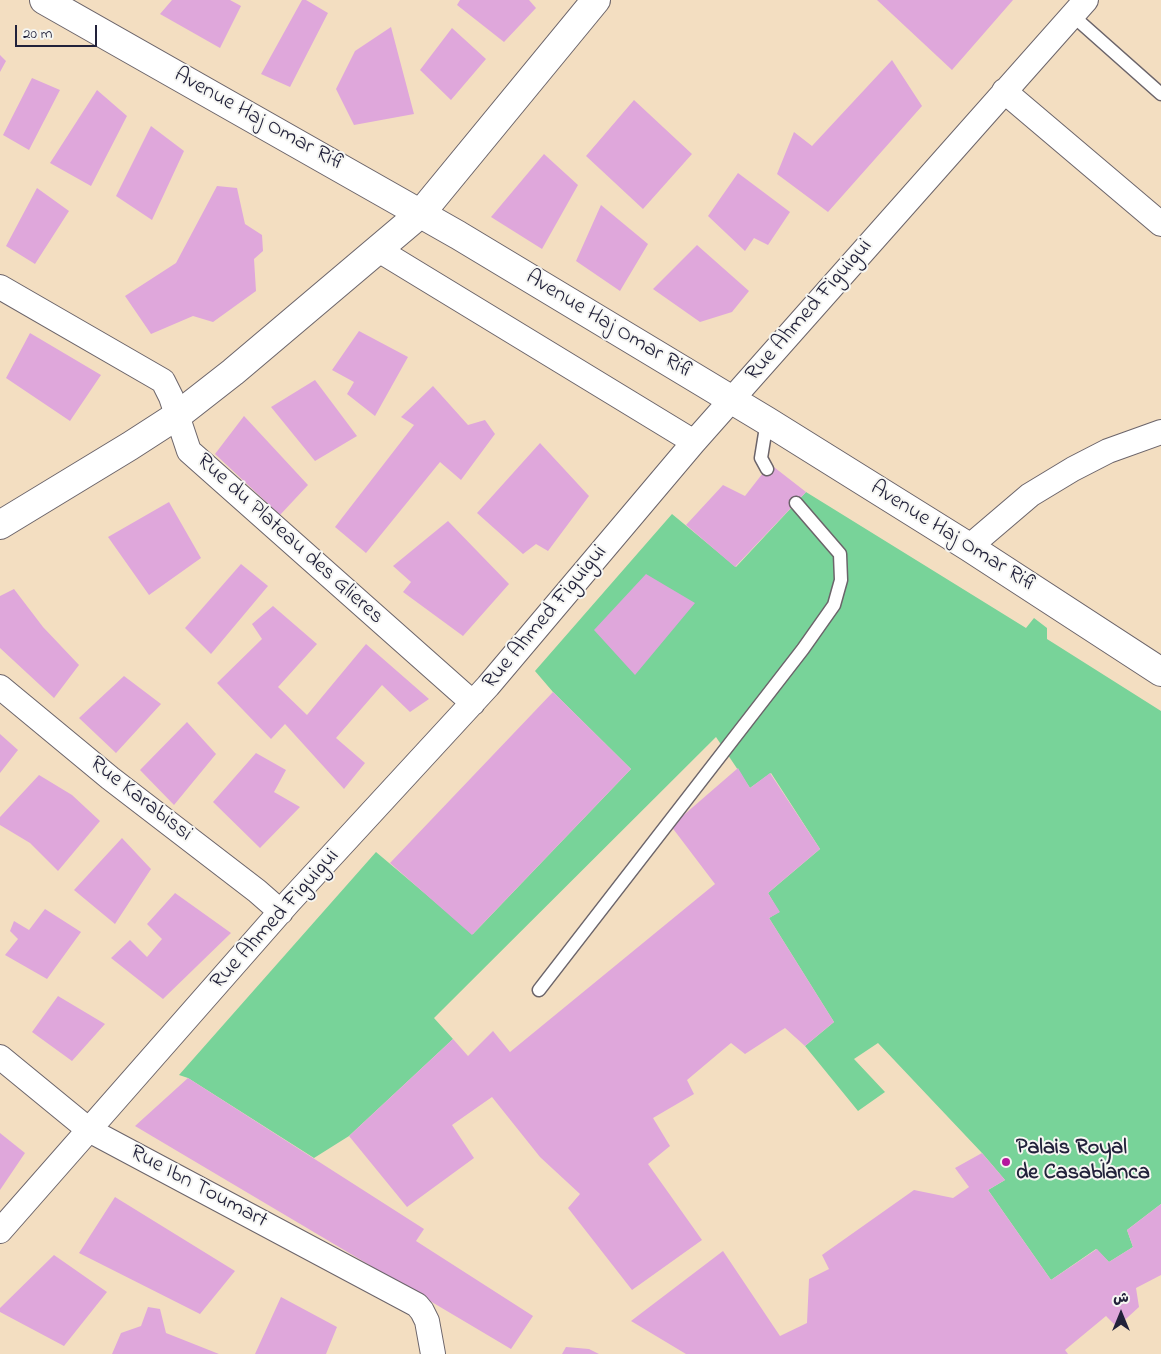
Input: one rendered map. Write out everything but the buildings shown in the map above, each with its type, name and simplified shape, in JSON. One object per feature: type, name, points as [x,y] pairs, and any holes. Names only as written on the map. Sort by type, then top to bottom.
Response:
[{"type":"street","name":"Avenue Haj Omar Rifi","points":[[44,0],[421,213],[732,400],[969,547],[1161,672]]},
{"type":"street","points":[[0,525],[178,415],[233,372],[421,213],[596,0]]},
{"type":"street","name":"Rue Ahmed Figuigui","points":[[0,1231],[281,912],[473,703],[694,442],[1079,8]]},
{"type":"street","points":[[1004,91],[1161,224]]},
{"type":"street","points":[[377,249],[694,442]]},
{"type":"street","name":"Rue du Plateau des Glieres","points":[[0,287],[163,381],[172,397],[189,452],[473,703]]},
{"type":"street","points":[[969,547],[1030,496],[1073,469],[1108,451],[1161,432]]},
{"type":"street","name":"Rue Karabissi","points":[[0,687],[110,778],[257,891],[281,912]]},
{"type":"street","name":"Rue Ibn Toumart","points":[[0,1057],[89,1130],[409,1299],[417,1305],[425,1316],[430,1330],[434,1354]]},
{"type":"lane","points":[[1079,8],[1161,94]]},
{"type":"lane","points":[[767,422],[760,458],[767,469]]},
{"type":"lane","points":[[539,990],[804,649],[834,605],[841,580],[840,554],[796,503]]},
{"type":"green space","points":[[806,492],[1026,628],[1034,618],[1047,628],[1047,639],[1161,711],[1161,1204],[1127,1230],[1133,1247],[1109,1262],[1096,1249],[1051,1280],[988,1190],[1005,1180],[878,1043],[854,1059],[885,1092],[858,1111],[805,1046],[834,1022],[769,918],[779,912],[768,893],[820,849],[771,773],[750,788],[716,737],[434,1018],[453,1039],[349,1136],[314,1158],[188,1078],[179,1075],[376,852],[473,934],[631,769],[553,692],[535,671],[672,514],[736,567]]},
{"type":"place","name":"Palais Royal de Casablanca","points":[[1006,1162]]}]
